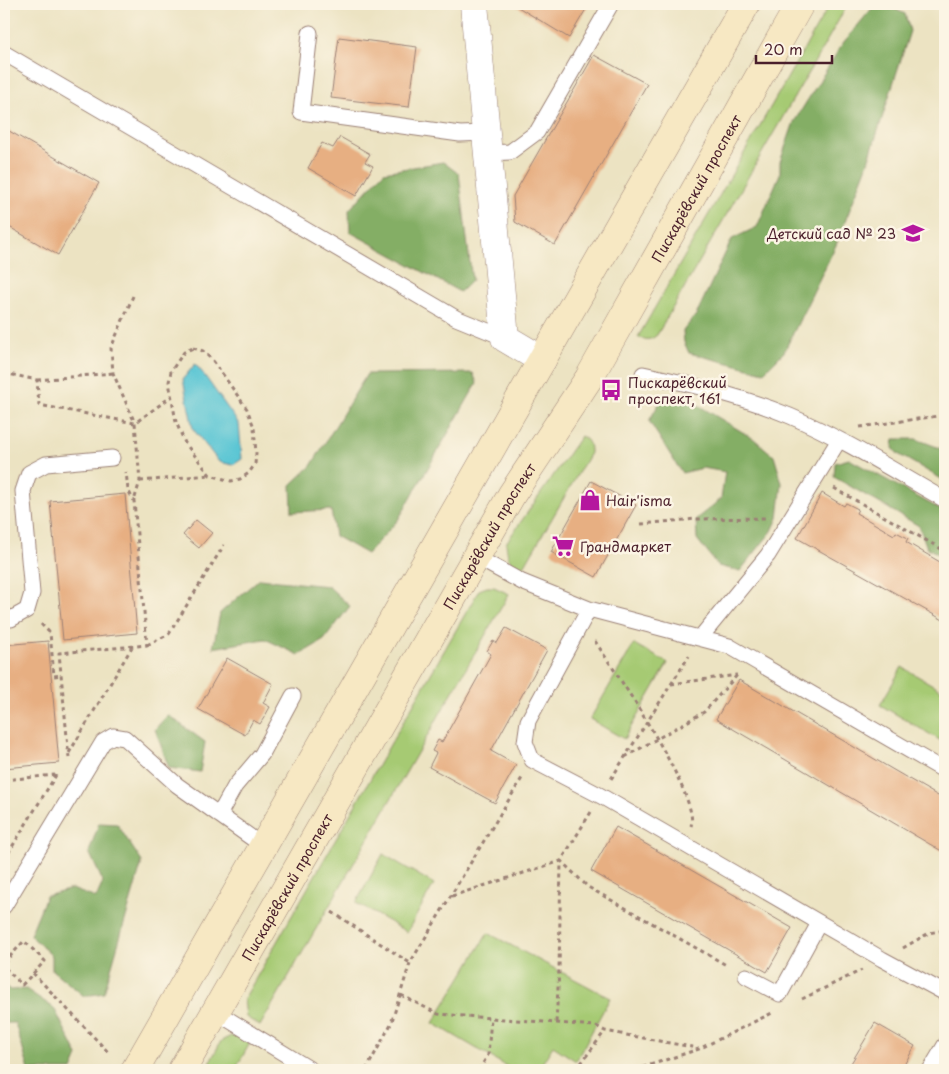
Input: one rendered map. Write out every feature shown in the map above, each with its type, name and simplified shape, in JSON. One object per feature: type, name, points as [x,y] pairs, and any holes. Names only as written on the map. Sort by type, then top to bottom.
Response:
[{"type":"main road","points":[[135,1070],[746,4]]},
{"type":"main road","name":"Пискарёвский проспект","points":[[182,1070],[512,494],[589,378],[800,4]]},
{"type":"street","points":[[474,4],[505,338],[542,360]]},
{"type":"lane","points":[[310,33],[301,112],[460,134],[510,152],[537,132],[611,4]]},
{"type":"lane","points":[[4,53],[456,318],[505,338]]},
{"type":"lane","points":[[643,374],[717,390],[790,416],[834,437],[945,500]]},
{"type":"lane","points":[[700,638],[768,555],[816,478],[834,437]]},
{"type":"lane","points":[[4,620],[11,619],[27,610],[32,593],[23,492],[29,473],[46,464],[112,458]]},
{"type":"lane","points":[[476,557],[586,615],[700,638],[729,646],[945,771]]},
{"type":"lane","points":[[586,615],[528,721],[525,742],[532,760],[601,796],[882,960],[945,993]]},
{"type":"lane","points":[[219,815],[235,786],[262,754],[293,696]]},
{"type":"lane","points":[[4,906],[75,777],[103,742],[114,736],[125,738],[177,785],[263,846]]},
{"type":"lane","points":[[746,976],[780,994],[819,923]]},
{"type":"lane","points":[[216,1012],[311,1070]]},
{"type":"lane","points":[[930,1070],[945,1045]]},
{"type":"path","points":[[133,296],[111,348],[113,373],[135,423],[140,482],[134,501],[147,645]]},
{"type":"path","points":[[140,482],[210,475],[231,481],[240,479],[249,473],[255,464],[254,427],[247,409],[214,362],[203,351],[193,348],[184,352],[171,370],[169,382],[176,422],[185,443],[210,475]]},
{"type":"path","points":[[4,374],[37,380],[113,373]]},
{"type":"path","points":[[37,380],[39,405],[135,423],[172,396]]},
{"type":"path","points":[[834,437],[841,430],[945,415]]},
{"type":"path","points":[[816,478],[945,551]]},
{"type":"path","points":[[127,488],[134,501]]},
{"type":"path","points":[[641,524],[696,519],[791,517]]},
{"type":"path","points":[[4,780],[56,775],[75,777],[68,754],[60,652],[147,645],[169,634],[224,545]]},
{"type":"path","points":[[586,615],[646,722],[667,754],[692,812],[692,823],[685,845]]},
{"type":"path","points":[[556,1023],[561,862],[646,722],[700,638]]},
{"type":"path","points":[[50,641],[54,676],[62,675]]},
{"type":"path","points":[[68,754],[132,646]]},
{"type":"path","points":[[625,757],[704,712],[752,658]]},
{"type":"path","points":[[670,684],[737,674]]},
{"type":"path","points":[[366,1070],[391,1024],[410,963],[532,760]]},
{"type":"path","points":[[4,860],[56,775]]},
{"type":"path","points":[[452,896],[561,862]]},
{"type":"path","points":[[561,862],[588,887],[746,976]]},
{"type":"path","points":[[332,912],[410,963]]},
{"type":"path","points":[[4,963],[24,942],[45,960],[22,984],[4,967]]},
{"type":"path","points":[[33,972],[109,1053]]},
{"type":"path","points":[[401,995],[438,1014],[596,1026],[605,1031],[699,1049]]},
{"type":"path","points":[[479,1070],[488,1055],[491,1018]]},
{"type":"path","points":[[576,1070],[605,1031]]},
{"type":"green space","points":[[830,4],[848,4],[657,335],[648,339],[638,337]]},
{"type":"green space","points":[[884,4],[905,14],[910,31],[866,168],[836,245],[784,352],[764,372],[689,353],[684,342],[683,331],[696,315],[732,239],[757,227],[780,174],[780,162],[794,122],[843,43],[874,6]]},
{"type":"green space","points":[[443,162],[459,174],[472,280],[460,292],[350,232],[349,210],[384,172]]},
{"type":"green space","points":[[473,373],[477,383],[398,520],[367,554],[335,536],[331,510],[292,512],[291,485],[311,466],[367,374]]},
{"type":"green space","points":[[664,395],[691,401],[754,439],[774,456],[782,483],[778,518],[772,531],[740,571],[718,566],[697,539],[696,519],[721,499],[725,472],[703,468],[682,473],[649,421]]},
{"type":"green space","points":[[581,436],[586,439],[590,447],[590,453],[522,570],[509,559],[506,543]]},
{"type":"green space","points":[[894,439],[916,439],[945,450],[945,481],[898,454],[893,448]]},
{"type":"green space","points":[[849,459],[945,512],[945,557],[927,548],[919,526],[834,477],[835,463]]},
{"type":"green space","points":[[259,579],[328,586],[350,606],[324,640],[299,655],[265,639],[213,648],[220,613]]},
{"type":"green space","points":[[494,587],[509,594],[260,1026],[246,1017],[244,999],[479,590]]},
{"type":"green space","points":[[634,644],[668,663],[624,739],[590,719]]},
{"type":"green space","points":[[902,667],[945,692],[945,743],[880,705]]},
{"type":"green space","points":[[168,715],[205,742],[200,772],[169,768],[155,729]]},
{"type":"green space","points":[[99,823],[117,824],[142,862],[104,993],[84,996],[52,970],[52,956],[30,935],[46,896],[72,889],[96,898],[103,882],[89,852]]},
{"type":"green space","points":[[383,854],[434,884],[407,932],[356,903]]},
{"type":"green space","points":[[488,933],[610,998],[576,1061],[553,1046],[538,1070],[513,1070],[433,1023]]},
{"type":"green space","points":[[4,985],[10,990],[26,989],[54,1008],[78,1056],[72,1070],[29,1070],[15,1023],[4,1023]]},
{"type":"green space","points":[[231,1036],[238,1036],[250,1043],[235,1070],[206,1070],[221,1041]]},
{"type":"water","points":[[195,364],[239,424],[242,459],[233,465],[219,462],[193,429],[183,379]]},
{"type":"building","points":[[513,4],[589,4],[569,38]]},
{"type":"building","points":[[339,37],[417,47],[409,107],[331,98]]},
{"type":"building","points":[[594,55],[647,84],[555,245],[515,222],[513,196]]},
{"type":"building","points":[[4,128],[99,183],[58,255],[4,224]]},
{"type":"building","points":[[340,137],[370,154],[365,162],[373,166],[356,196],[308,168],[322,143],[333,148]]},
{"type":"building","points":[[591,481],[636,505],[596,577],[551,552]]},
{"type":"building","points":[[822,493],[844,506],[846,503],[858,509],[856,513],[894,535],[896,532],[908,538],[906,542],[945,565],[945,621],[797,538]]},
{"type":"building","points":[[125,494],[137,633],[63,640],[50,501]]},
{"type":"building","points":[[196,520],[212,533],[199,548],[183,535]]},
{"type":"building","points":[[506,628],[547,650],[491,751],[516,765],[495,803],[429,767],[436,753],[432,751],[438,740],[442,742],[491,654],[487,651],[493,641],[497,643]]},
{"type":"building","points":[[48,641],[59,763],[4,768],[4,645]]},
{"type":"building","points":[[227,658],[273,684],[263,703],[270,707],[260,724],[253,720],[245,735],[198,709]]},
{"type":"building","points":[[739,680],[945,800],[945,853],[716,719]]},
{"type":"building","points":[[616,827],[792,928],[767,972],[591,871]]},
{"type":"building","points":[[875,1023],[915,1046],[901,1070],[847,1070]]},
{"type":"place","name":"Детский сад № 23","points":[[913,233]]},
{"type":"place","name":"Пискарёвский проспект, 161","points":[[611,390]]},
{"type":"place","name":"Hair'isma","points":[[590,500]]},
{"type":"place","name":"Грандмаркет","points":[[563,546]]}]
